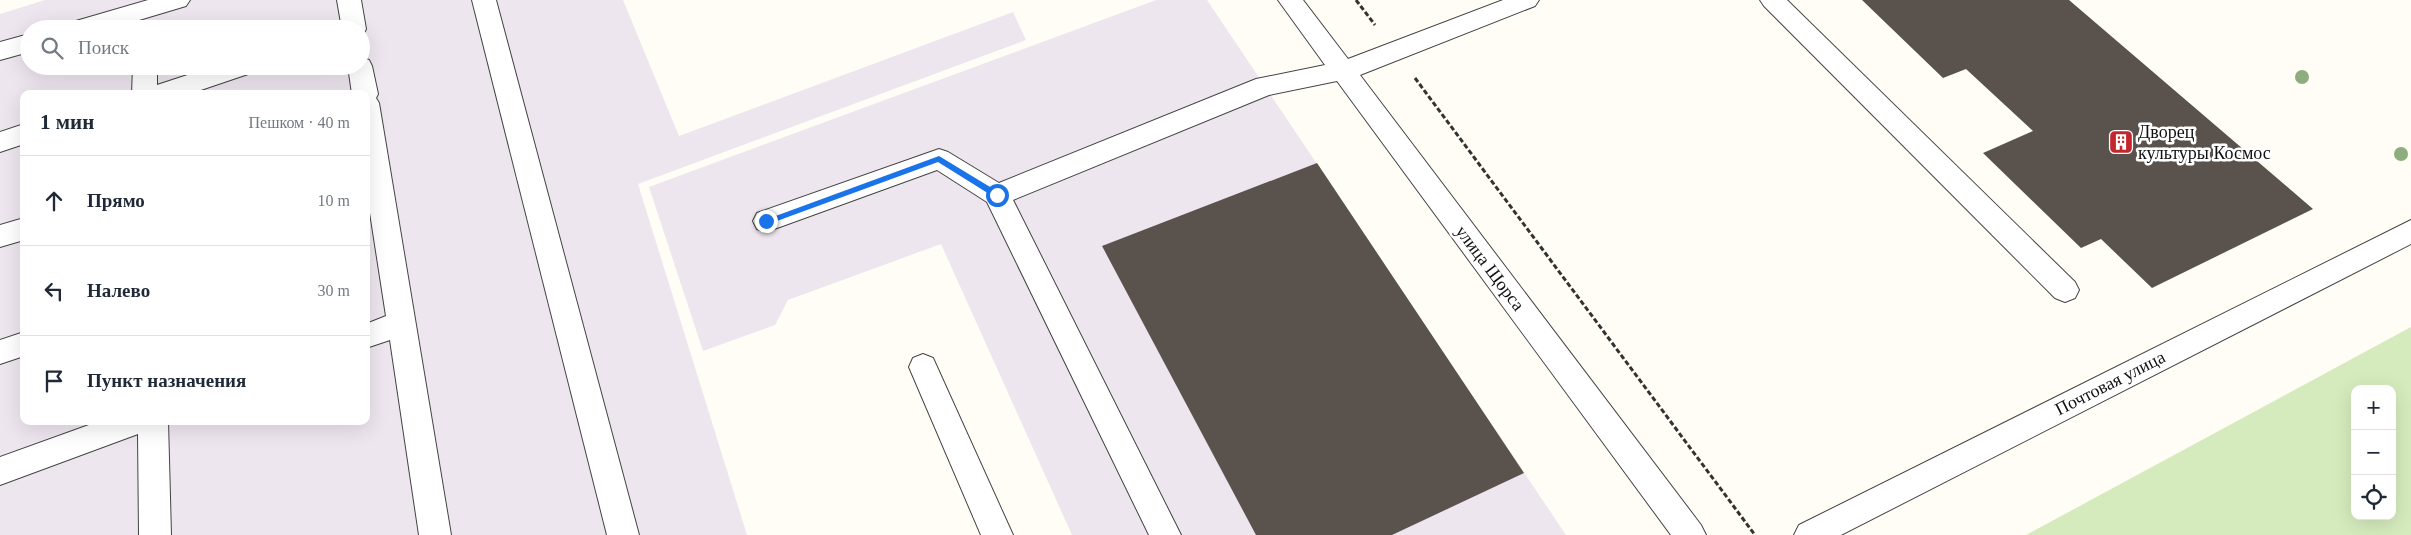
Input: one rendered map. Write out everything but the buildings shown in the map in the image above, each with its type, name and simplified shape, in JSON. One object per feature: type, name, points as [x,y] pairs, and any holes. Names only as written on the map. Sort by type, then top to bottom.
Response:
[{"type":"street","points":[[144,19],[178,0]]},
{"type":"street","points":[[350,0],[353,20]]},
{"type":"street","points":[[484,0],[623,535]]},
{"type":"street","name":"улица Щорса","points":[[1290,0],[1690,535]]},
{"type":"street","points":[[997,195],[1265,86],[1343,71],[1527,0]]},
{"type":"street","points":[[1772,0],[2065,290]]},
{"type":"street","points":[[0,51],[20,45]]},
{"type":"street","points":[[145,75],[145,90]]},
{"type":"street","points":[[171,90],[217,75]]},
{"type":"street","points":[[361,75],[363,90]]},
{"type":"street","points":[[0,142],[20,135]]},
{"type":"street","points":[[370,155],[375,213],[401,323],[435,535]]},
{"type":"street","points":[[766,221],[939,159],[997,195],[1165,535]]},
{"type":"street","points":[[0,236],[20,230]]},
{"type":"street","name":"Почтовая улица","points":[[1810,535],[2411,230]]},
{"type":"street","points":[[370,335],[401,323]]},
{"type":"street","points":[[0,352],[20,345]]},
{"type":"street","points":[[923,367],[997,535]]},
{"type":"street","points":[[0,471],[126,425]]},
{"type":"street","points":[[153,425],[155,535]]},
{"type":"path","points":[[1356,0],[1755,535]]},
{"type":"shaded area","points":[[45,0],[623,0],[679,136],[1013,12],[1026,40],[638,184],[747,535],[0,535],[0,14]]},
{"type":"shaded area","points":[[1156,0],[1207,0],[1566,535],[1072,535],[941,244],[788,300],[775,325],[703,351],[649,187]]},
{"type":"green space","points":[[2411,327],[2411,535],[2026,535]]},
{"type":"place","name":"Дворец культуры Космос","points":[[2121,142]]},
{"type":"route","points":[[766,221],[939,159],[997,195]]}]
